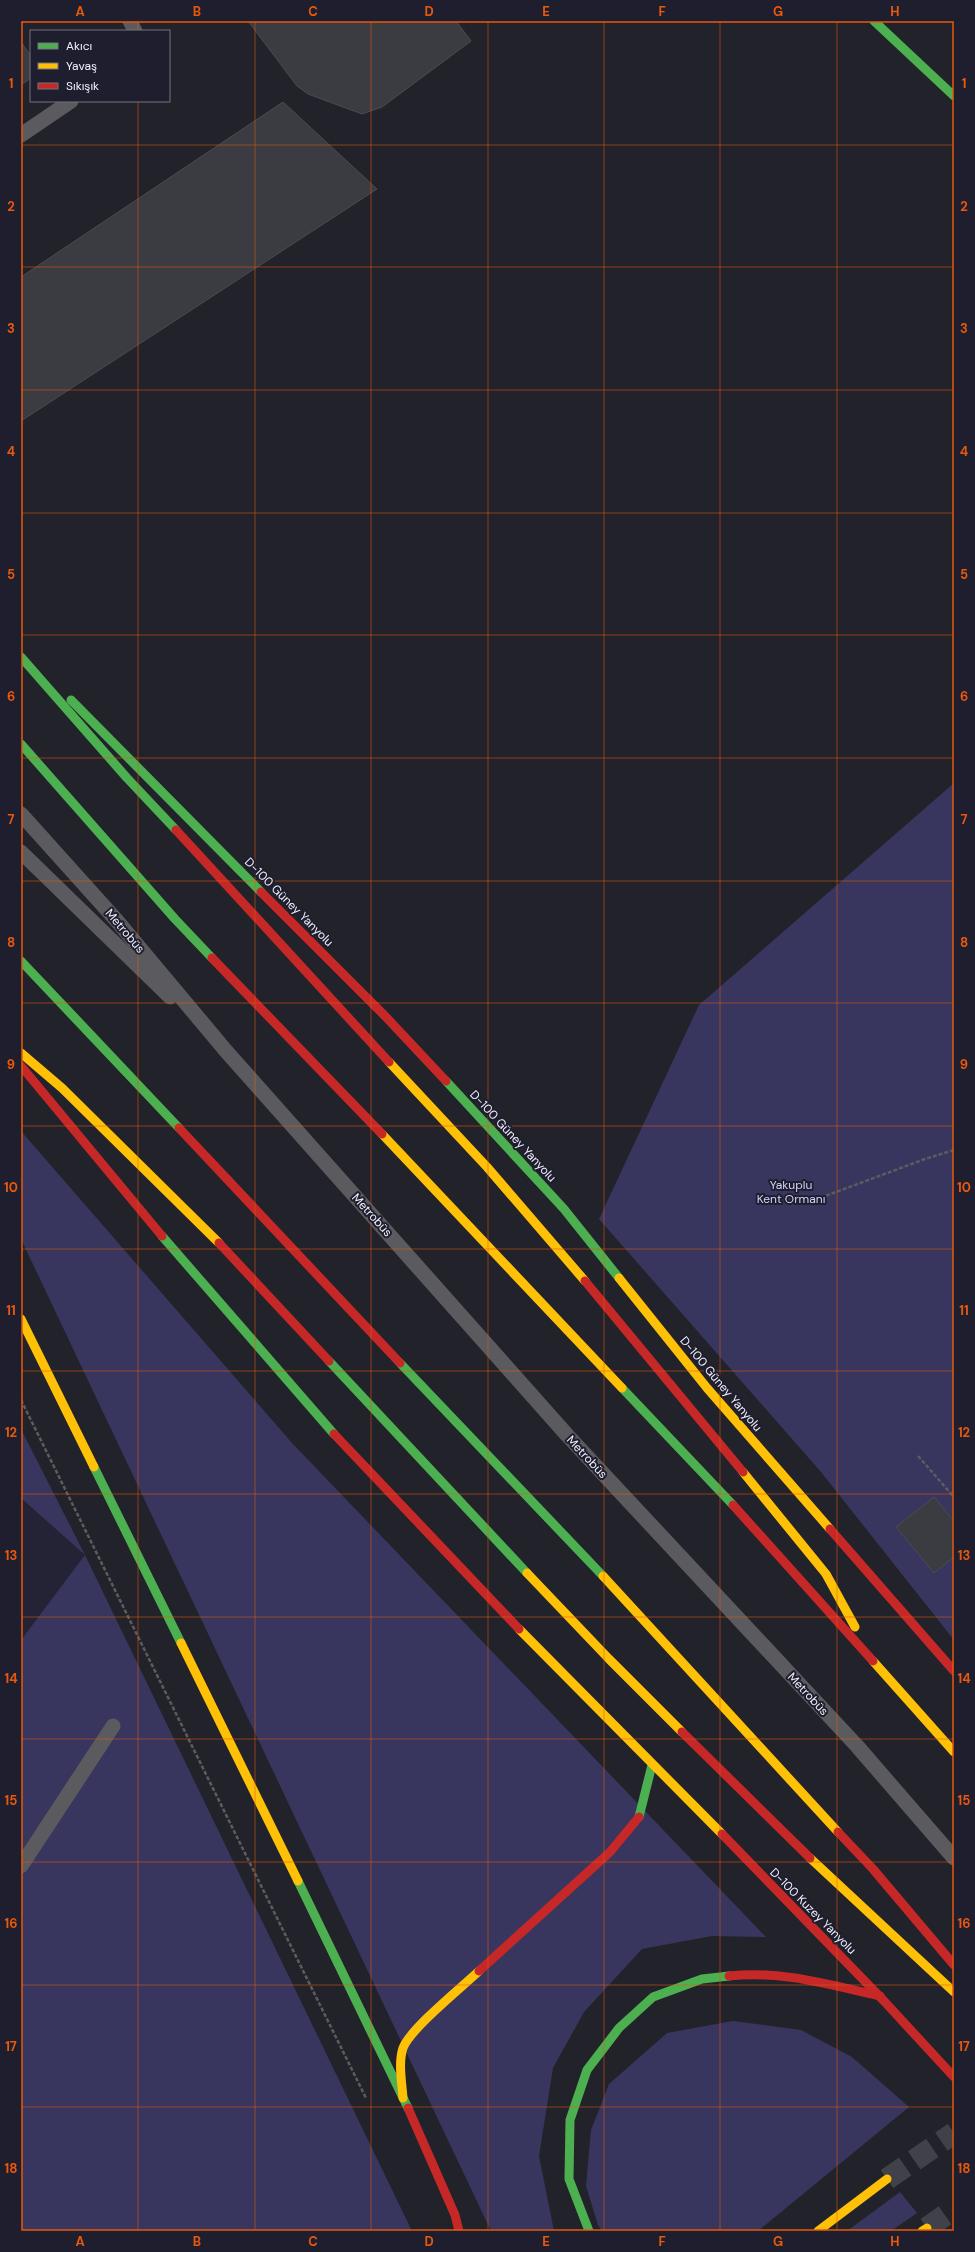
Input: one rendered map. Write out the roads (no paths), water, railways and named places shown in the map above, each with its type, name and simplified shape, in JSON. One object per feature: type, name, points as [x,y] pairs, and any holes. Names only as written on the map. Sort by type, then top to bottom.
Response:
[{"type":"main road","points":[[874,21],[954,96]]},
{"type":"main road","name":"D-100 Güney Yanyolu","points":[[21,647],[68,698],[385,1016],[564,1209],[707,1388],[954,1671]]},
{"type":"main road","points":[[21,657],[127,778],[216,871],[375,1048],[487,1167],[642,1348],[826,1574],[870,1657]]},
{"type":"main road","points":[[21,744],[175,920],[323,1072],[750,1522],[954,1752]]},
{"type":"main road","points":[[21,961],[348,1308],[631,1605],[760,1748],[873,1869],[954,1965]]},
{"type":"main road","points":[[21,1053],[62,1088],[232,1255],[410,1449],[609,1659],[834,1882],[954,1992]]},
{"type":"main road","name":"D-100 Kuzey Yanyolu","points":[[21,1066],[262,1354],[378,1482],[652,1766],[881,1996],[954,2077]]},
{"type":"main road","points":[[21,1319],[403,2098],[455,2214],[459,2231]]},
{"type":"main road","points":[[935,1651],[954,1664]]},
{"type":"main road","points":[[403,2098],[401,2068],[403,2048],[418,2026],[610,1852],[639,1818],[652,1766]]},
{"type":"main road","points":[[589,2231],[569,2179],[570,2120],[587,2070],[619,2028],[653,1997],[702,1979],[746,1974],[784,1975],[881,1996]]},
{"type":"main road","points":[[818,2231],[887,2180]]},
{"type":"lane","points":[[130,21],[134,30]]},
{"type":"lane","points":[[21,136],[70,102]]},
{"type":"lane","name":"Metrobüs","points":[[21,814],[118,922],[226,1051],[567,1435],[858,1746],[954,1858]]},
{"type":"lane","name":"Metrobüs","points":[[21,852],[226,1051]]},
{"type":"lane","points":[[21,1866],[113,1726]]},
{"type":"tunnel","points":[[887,2179],[954,2133]]},
{"type":"tunnel","points":[[927,2228],[954,2209]]},
{"type":"park label","name":"Yakuplu Kent Ormanı","points":[[791,1192]]}]
